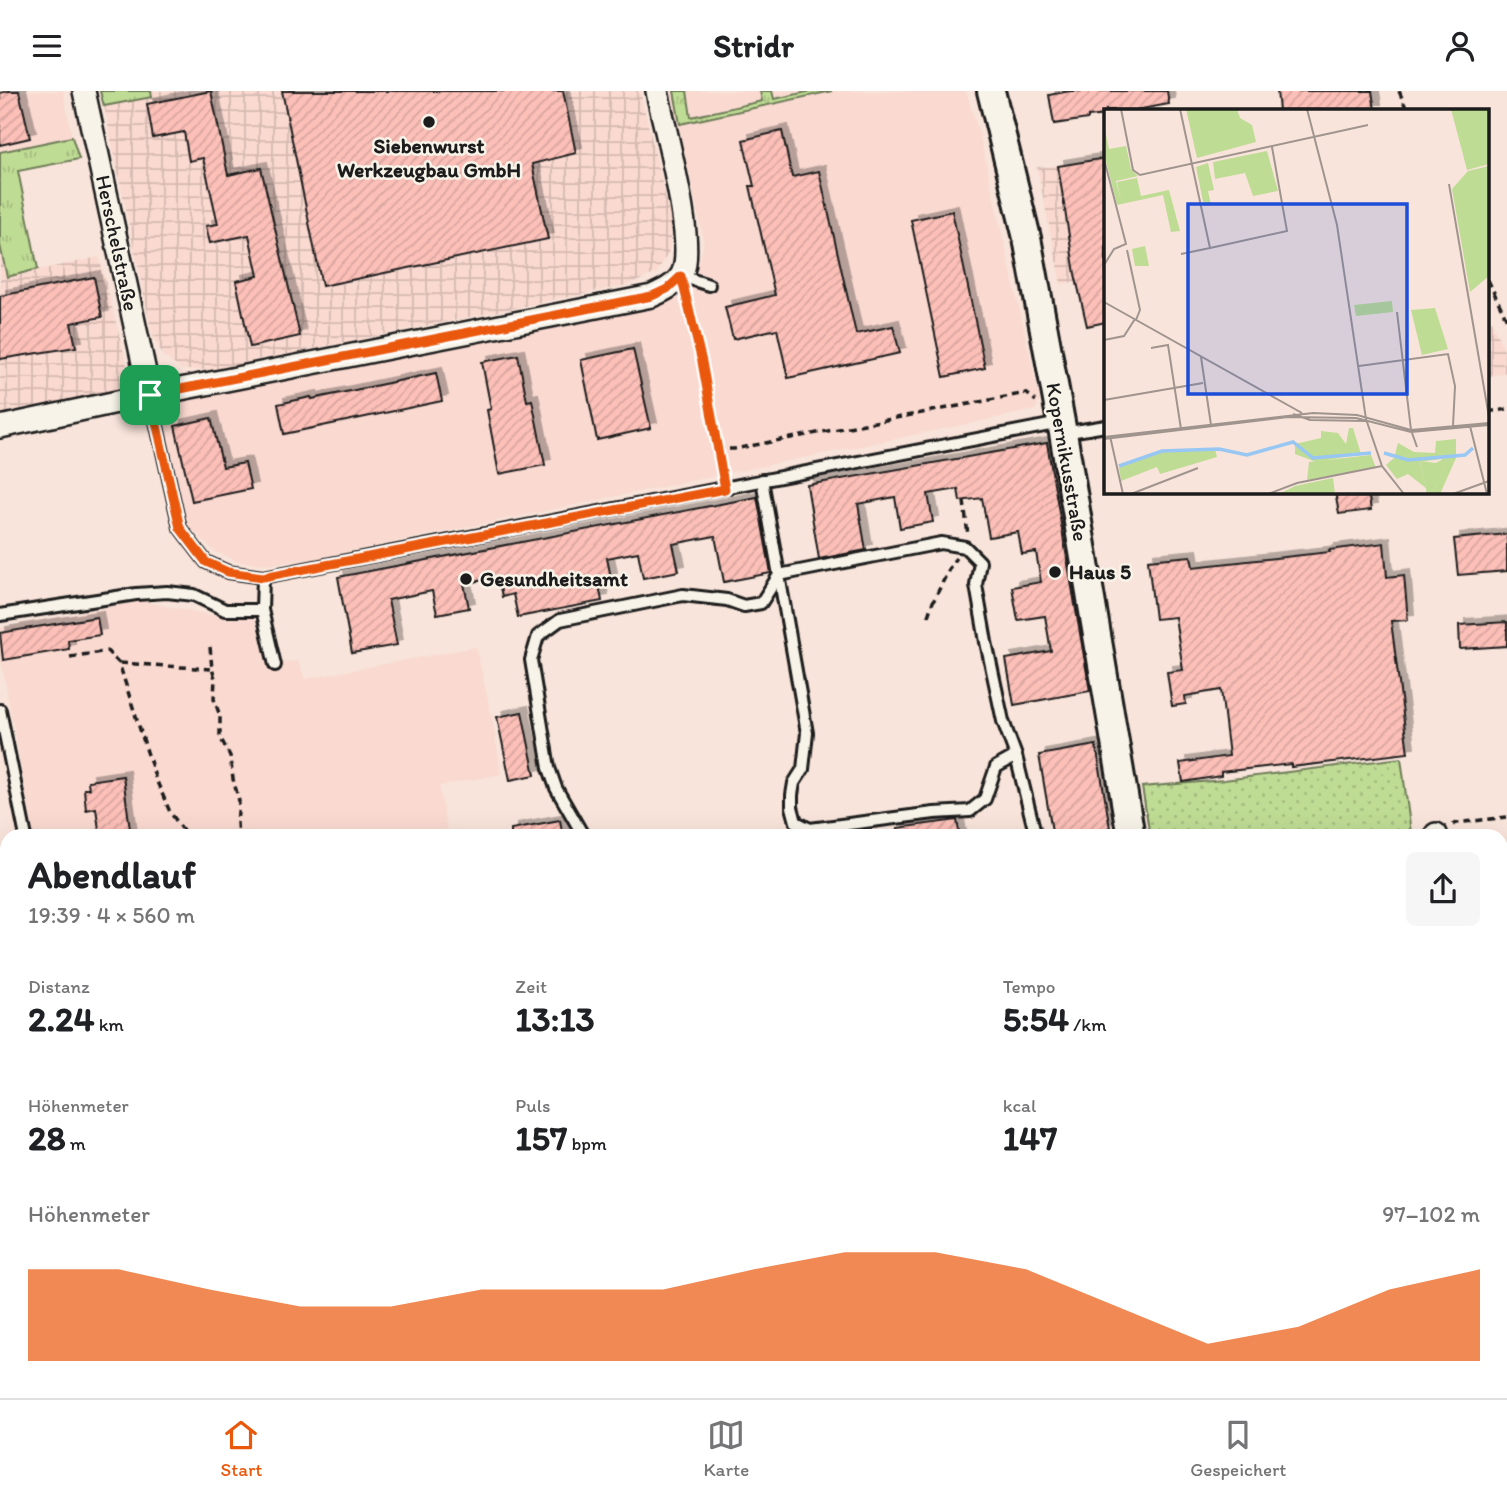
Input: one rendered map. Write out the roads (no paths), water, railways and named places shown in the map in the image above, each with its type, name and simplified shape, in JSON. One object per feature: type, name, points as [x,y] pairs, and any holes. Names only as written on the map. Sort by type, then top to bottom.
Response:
[{"type":"street","name":"Herschelstraße","points":[[85,91],[150,395]]},
{"type":"street","points":[[0,427],[652,296],[667,289],[681,276],[686,260],[686,241],[657,91]]},
{"type":"street","name":"Kopernikusstraße","points":[[991,91],[1027,238],[1062,428],[1129,829]]},
{"type":"lane","points":[[681,276],[709,285]]},
{"type":"lane","points":[[150,395],[180,528],[206,562],[228,572],[263,577],[762,480],[1062,428],[1104,426]]},
{"type":"lane","points":[[762,480],[807,733],[803,769],[794,783],[792,795],[796,822],[810,829],[970,811],[985,799],[996,767],[1016,755]]},
{"type":"lane","points":[[579,829],[556,788],[549,768],[531,660],[538,636],[560,620],[683,595],[727,600],[744,605],[761,603],[779,575],[942,543],[965,547],[979,562],[976,585],[986,642],[1003,721],[1016,755],[1034,829]]},
{"type":"lane","points":[[263,577],[262,610],[275,665]]},
{"type":"lane","points":[[0,615],[136,594],[167,592],[194,595],[225,610],[262,610]]},
{"type":"lane","points":[[0,710],[24,829]]},
{"type":"place","name":"Siebenwurst Werkzeugbau GmbH","points":[[429,122]]},
{"type":"place","name":"Haus 5","points":[[1055,572]]},
{"type":"place","name":"Gesundheitsamt","points":[[466,579]]}]
